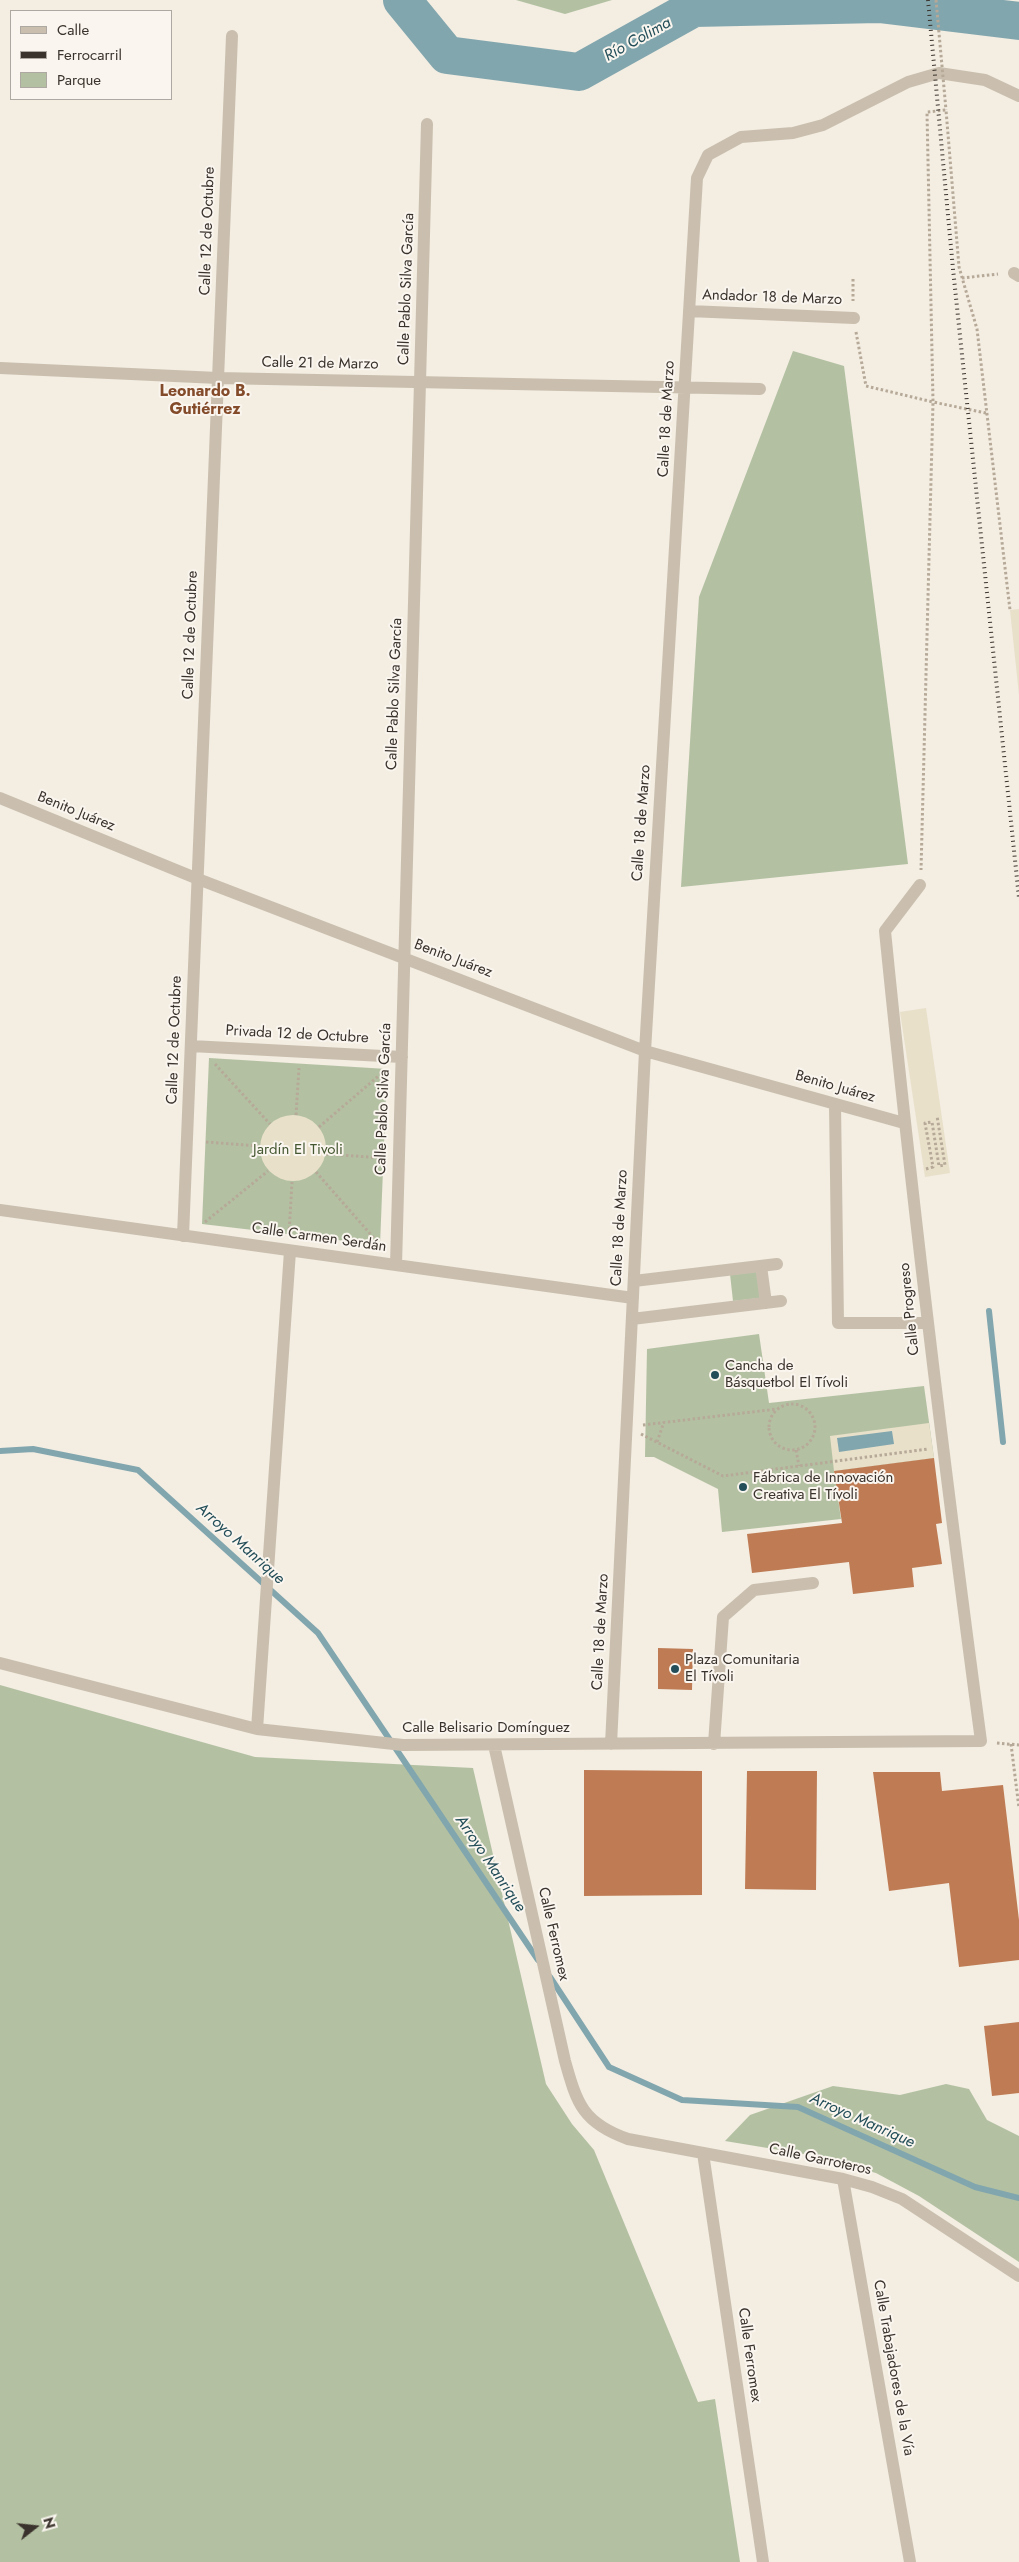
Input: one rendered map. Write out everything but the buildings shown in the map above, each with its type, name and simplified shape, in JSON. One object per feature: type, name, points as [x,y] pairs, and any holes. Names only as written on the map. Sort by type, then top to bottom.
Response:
[{"type":"street","name":"Calle 12 de Octubre","points":[[183,1236],[232,36]]},
{"type":"street","name":"Calle 18 de Marzo","points":[[611,1744],[645,1051],[686,388],[697,178],[708,155],[741,137],[793,132],[824,125],[908,82],[939,73],[985,80],[1019,96]]},
{"type":"street","name":"Calle Pablo Silva García","points":[[396,1266],[427,124]]},
{"type":"street","name":"Andador 18 de Marzo","points":[[689,311],[854,318]]},
{"type":"street","name":"Calle 21 de Marzo","points":[[0,368],[218,378],[760,389]]},
{"type":"street","name":"Benito Juárez","points":[[0,798],[198,879],[645,1051],[904,1124]]},
{"type":"street","name":"Calle Progreso","points":[[920,884],[885,931],[904,1124],[911,1171],[941,1448],[981,1741]]},
{"type":"street","name":"Privada 12 de Octubre","points":[[191,1046],[402,1056]]},
{"type":"street","points":[[836,1104],[838,1324],[928,1323]]},
{"type":"street","name":"Calle Carmen Serdán","points":[[0,1210],[633,1298]]},
{"type":"street","points":[[257,1728],[290,1251]]},
{"type":"street","points":[[634,1282],[778,1264]]},
{"type":"street","points":[[762,1266],[766,1303]]},
{"type":"street","points":[[632,1319],[782,1301]]},
{"type":"street","points":[[714,1744],[723,1617],[754,1590],[813,1583]]},
{"type":"street","name":"Calle Belisario Domínguez","points":[[0,1663],[257,1728],[403,1745],[981,1741]]},
{"type":"street","name":"Calle Ferromex","points":[[494,1745],[565,2061],[574,2095],[582,2111],[594,2123]]},
{"type":"street","name":"Calle Garroteros","points":[[594,2123],[610,2133],[628,2139],[844,2179],[872,2187],[902,2199],[1019,2276]]},
{"type":"street","name":"Calle Ferromex","points":[[702,2153],[763,2562]]},
{"type":"street","name":"Calle Trabajadores de la Vía","points":[[844,2179],[910,2562]]},
{"type":"path","points":[[936,0],[959,267],[977,328],[1010,610]]},
{"type":"path","points":[[920,884],[933,402],[927,112],[946,110]]},
{"type":"path","points":[[962,278],[1016,275]]},
{"type":"path","points":[[853,280],[854,318],[866,386],[986,413]]},
{"type":"path","points":[[209,1058],[270,1124]]},
{"type":"path","points":[[296,1115],[299,1064]]},
{"type":"path","points":[[319,1127],[387,1069]]},
{"type":"path","points":[[911,1171],[933,1167],[926,1123],[932,1122],[939,1166],[945,1165],[937,1116]]},
{"type":"path","points":[[206,1142],[259,1146]]},
{"type":"path","points":[[326,1154],[383,1158]]},
{"type":"path","points":[[202,1224],[268,1171]]},
{"type":"path","points":[[316,1172],[380,1245]]},
{"type":"path","points":[[289,1234],[292,1182]]},
{"type":"path","points":[[627,1427],[777,1409],[791,1403],[805,1408],[814,1420],[815,1428],[810,1442],[796,1450],[781,1448],[771,1437],[769,1422],[777,1409]]},
{"type":"path","points":[[664,1422],[657,1442],[723,1476],[941,1448]]},
{"type":"path","points":[[796,1450],[799,1466]]},
{"type":"path","points":[[981,1741],[1019,1745]]},
{"type":"path","points":[[1011,1744],[1019,1808]]},
{"type":"green space","points":[[516,0],[612,0],[565,14]]},
{"type":"green space","points":[[793,351],[844,366],[908,864],[681,887],[699,597]]},
{"type":"green space","name":"Jardín El Tivoli","points":[[209,1058],[387,1069],[380,1245],[202,1224]]},
{"type":"green space","points":[[757,1271],[760,1298],[733,1301],[730,1274]]},
{"type":"green space","points":[[759,1334],[769,1403],[924,1386],[934,1458],[834,1471],[841,1519],[722,1532],[718,1489],[654,1457],[645,1457],[647,1349]]},
{"type":"green space","points":[[0,1685],[255,1757],[473,1768],[546,2084],[572,2124],[594,2150],[698,2402],[715,2399],[740,2562],[0,2562]]},
{"type":"green space","points":[[946,2084],[969,2089],[987,2120],[1019,2136],[1019,2262],[919,2196],[876,2173],[804,2154],[725,2141],[750,2115],[833,2086],[900,2095]]},
{"type":"shaded area","points":[[1019,609],[1019,695],[1010,610]]},
{"type":"shaded area","points":[[926,1008],[950,1173],[925,1177],[900,1012]]},
{"type":"shaded area","points":[[286,1115],[300,1115],[312,1120],[321,1129],[326,1141],[324,1161],[317,1172],[300,1181],[286,1181],[274,1176],[265,1167],[260,1155],[260,1141],[265,1129],[274,1120]]},
{"type":"shaded area","points":[[929,1423],[934,1458],[834,1471],[830,1436]]},
{"type":"water","points":[[892,1431],[894,1444],[839,1452],[837,1438]]},
{"type":"waterway","name":"Río Colima","points":[[402,0],[447,55],[579,72],[694,8],[879,4],[1019,21]]},
{"type":"waterway","points":[[989,1311],[1003,1442]]},
{"type":"waterway","name":"Arroyo Manrique","points":[[0,1451],[33,1449],[138,1470],[318,1633],[538,1960]]},
{"type":"waterway","name":"Arroyo Manrique","points":[[550,1977],[609,2067],[682,2100],[798,2107],[975,2187],[1019,2198]]},
{"type":"railway","points":[[928,0],[953,269],[1019,898]]},
{"type":"place","name":"Cancha de Básquetbol El Tívoli","points":[[715,1375]]},
{"type":"place","name":"Fábrica de Innovación Creativa El Tívoli","points":[[743,1487]]},
{"type":"place","name":"Plaza Comunitaria El Tívoli","points":[[675,1669]]},
{"type":"district","name":"Leonardo B. Gutiérrez","points":[[205,401]]}]
